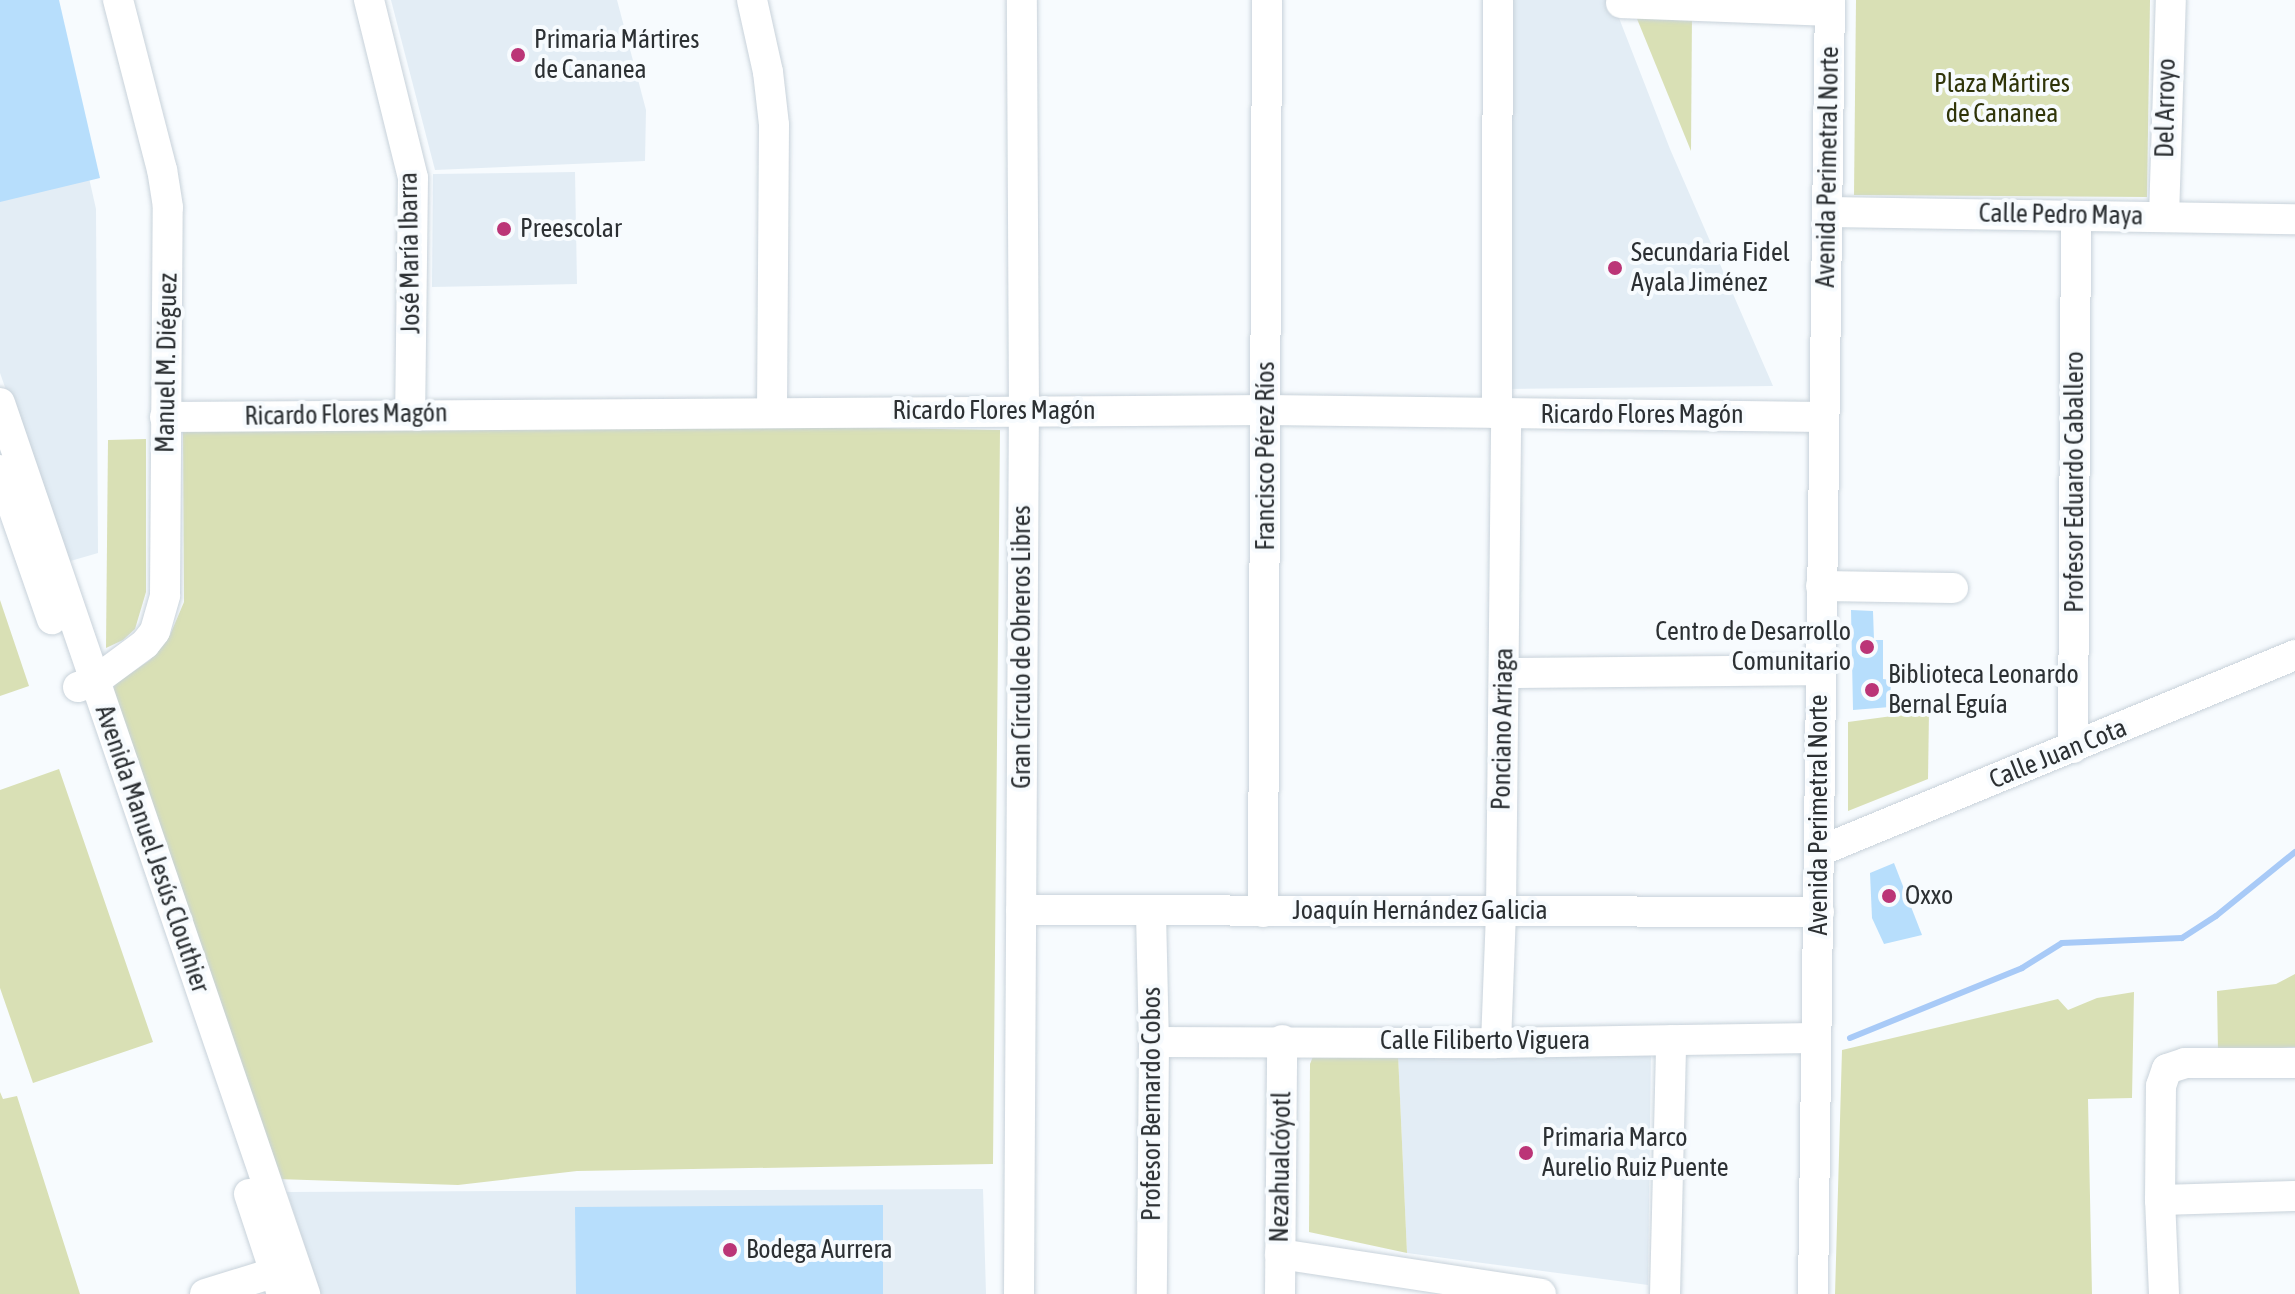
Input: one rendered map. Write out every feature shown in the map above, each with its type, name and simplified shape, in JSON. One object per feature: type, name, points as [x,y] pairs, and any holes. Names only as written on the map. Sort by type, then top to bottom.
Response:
[{"type":"street","name":"Manuel M. Diéguez","points":[[86,684],[145,644],[161,612],[166,542],[168,207],[162,170],[118,0]]},
{"type":"street","name":"José María Ibarra","points":[[369,0],[413,178],[410,414]]},
{"type":"street","points":[[752,0],[768,72],[774,125],[772,412]]},
{"type":"street","name":"Gran Círculo de Obreros Libres","points":[[1019,1294],[1024,411],[1022,0]]},
{"type":"street","name":"Francisco Pérez Ríos","points":[[1263,912],[1267,0]]},
{"type":"street","name":"Ponciano Arriaga","points":[[1496,1043],[1504,673],[1498,0]]},
{"type":"street","name":"Del Arroyo","points":[[2164,217],[2168,11],[2171,0]]},
{"type":"street","points":[[1621,3],[1830,6]]},
{"type":"street","name":"Avenida Perimetral Norte","points":[[1813,1294],[1830,6]]},
{"type":"street","name":"Calle Pedro Maya","points":[[1828,212],[2295,219]]},
{"type":"street","name":"Profesor Eduardo Caballero","points":[[2073,748],[2076,216]]},
{"type":"street","name":"Avenida Manuel Jesús Clouthier","points":[[0,403],[86,684],[289,1282]]},
{"type":"street","name":"Ricardo Flores Magón","points":[[165,417],[1267,410],[1823,417]]},
{"type":"street","name":"Avenida Manuel Jesús Clouthier","points":[[0,470],[86,684]]},
{"type":"street","points":[[1821,586],[1953,588]]},
{"type":"street","name":"Calle Juan Cota","points":[[1820,851],[2295,655]]},
{"type":"street","points":[[1504,673],[1820,670]]},
{"type":"street","name":"Joaquín Hernández Galicia","points":[[1021,910],[1151,913],[1819,912]]},
{"type":"street","name":"Profesor Bernardo Cobos","points":[[1151,913],[1154,1042],[1152,1294]]},
{"type":"street","name":"Calle Filiberto Viguera","points":[[1154,1042],[1496,1043],[1815,1038]]},
{"type":"street","name":"Nezahualcóyotl","points":[[1280,1294],[1282,1040]]},
{"type":"street","points":[[1665,1294],[1671,1040]]},
{"type":"street","points":[[2164,1294],[2160,1200],[2161,1086],[2167,1069],[2185,1063],[2295,1063]]},
{"type":"street","points":[[2160,1200],[2295,1196]]},
{"type":"street","points":[[1280,1254],[1541,1294]]},
{"type":"street","points":[[205,1294],[289,1282]]},
{"type":"shaded area","points":[[0,0],[49,0],[96,209],[98,553],[67,562],[0,373]]},
{"type":"shaded area","name":"Primaria Mártires de Cananea","points":[[391,0],[617,0],[646,110],[645,161],[435,170]]},
{"type":"shaded area","name":"Secundaria Fidel Ayala Jiménez","points":[[1510,0],[1612,0],[1670,149],[1773,386],[1507,389]]},
{"type":"shaded area","name":"Preescolar","points":[[575,172],[577,284],[432,287],[433,174]]},
{"type":"shaded area","name":"Primaria Marco Aurelio Ruiz Puente","points":[[1651,1048],[1648,1285],[1407,1253],[1398,1054]]},
{"type":"shaded area","points":[[983,1189],[986,1294],[321,1294],[287,1192]]},
{"type":"green space","name":"Plaza Mártires de Cananea","points":[[1856,0],[2150,0],[2147,197],[1854,195]]},
{"type":"green space","points":[[1633,9],[1692,12],[1691,151]]},
{"type":"green space","points":[[818,427],[1000,430],[993,1164],[577,1171],[458,1185],[277,1179],[112,693],[115,684],[150,660],[170,635],[184,602],[183,430]]},
{"type":"green space","points":[[146,439],[146,592],[135,629],[123,640],[106,648],[108,440]]},
{"type":"green space","points":[[0,600],[29,686],[0,696]]},
{"type":"green space","points":[[1929,711],[1928,779],[1848,811],[1848,722]]},
{"type":"green space","points":[[59,769],[153,1042],[33,1083],[0,988],[0,790]]},
{"type":"green space","points":[[2295,974],[2295,1047],[2218,1052],[2217,991],[2276,984]]},
{"type":"green space","points":[[2134,992],[2132,1098],[2088,1099],[2092,1294],[1835,1294],[1842,1050],[2058,999],[2068,1010],[2097,998]]},
{"type":"green space","points":[[1314,1054],[1398,1054],[1407,1253],[1309,1232],[1310,1064]]},
{"type":"green space","points":[[0,1092],[3,1099],[17,1096],[80,1294],[0,1294]]},
{"type":"building","points":[[0,0],[59,0],[100,178],[0,202]]},
{"type":"building","points":[[1851,610],[1873,611],[1874,640],[1883,640],[1883,679],[1891,680],[1890,707],[1853,710]]},
{"type":"building","name":"Oxxo","points":[[1894,863],[1922,935],[1884,944],[1872,918],[1870,873]]},
{"type":"building","name":"Bodega Aurrera","points":[[883,1205],[883,1294],[576,1294],[575,1207]]},
{"type":"waterway","points":[[1850,1038],[2022,968],[2062,943],[2182,938],[2216,916],[2295,852]]},
{"type":"place","name":"Primaria Mártires de Cananea","points":[[518,55]]},
{"type":"place","name":"Preescolar","points":[[504,229]]},
{"type":"place","name":"Secundaria Fidel Ayala Jiménez","points":[[1615,268]]},
{"type":"place","name":"Centro de Desarrollo Comunitario","points":[[1867,647]]},
{"type":"place","name":"Biblioteca Leonardo Bernal Eguía","points":[[1872,690]]},
{"type":"place","name":"Oxxo","points":[[1889,896]]},
{"type":"place","name":"Primaria Marco Aurelio Ruiz Puente","points":[[1526,1153]]},
{"type":"place","name":"Bodega Aurrera","points":[[730,1250]]}]
